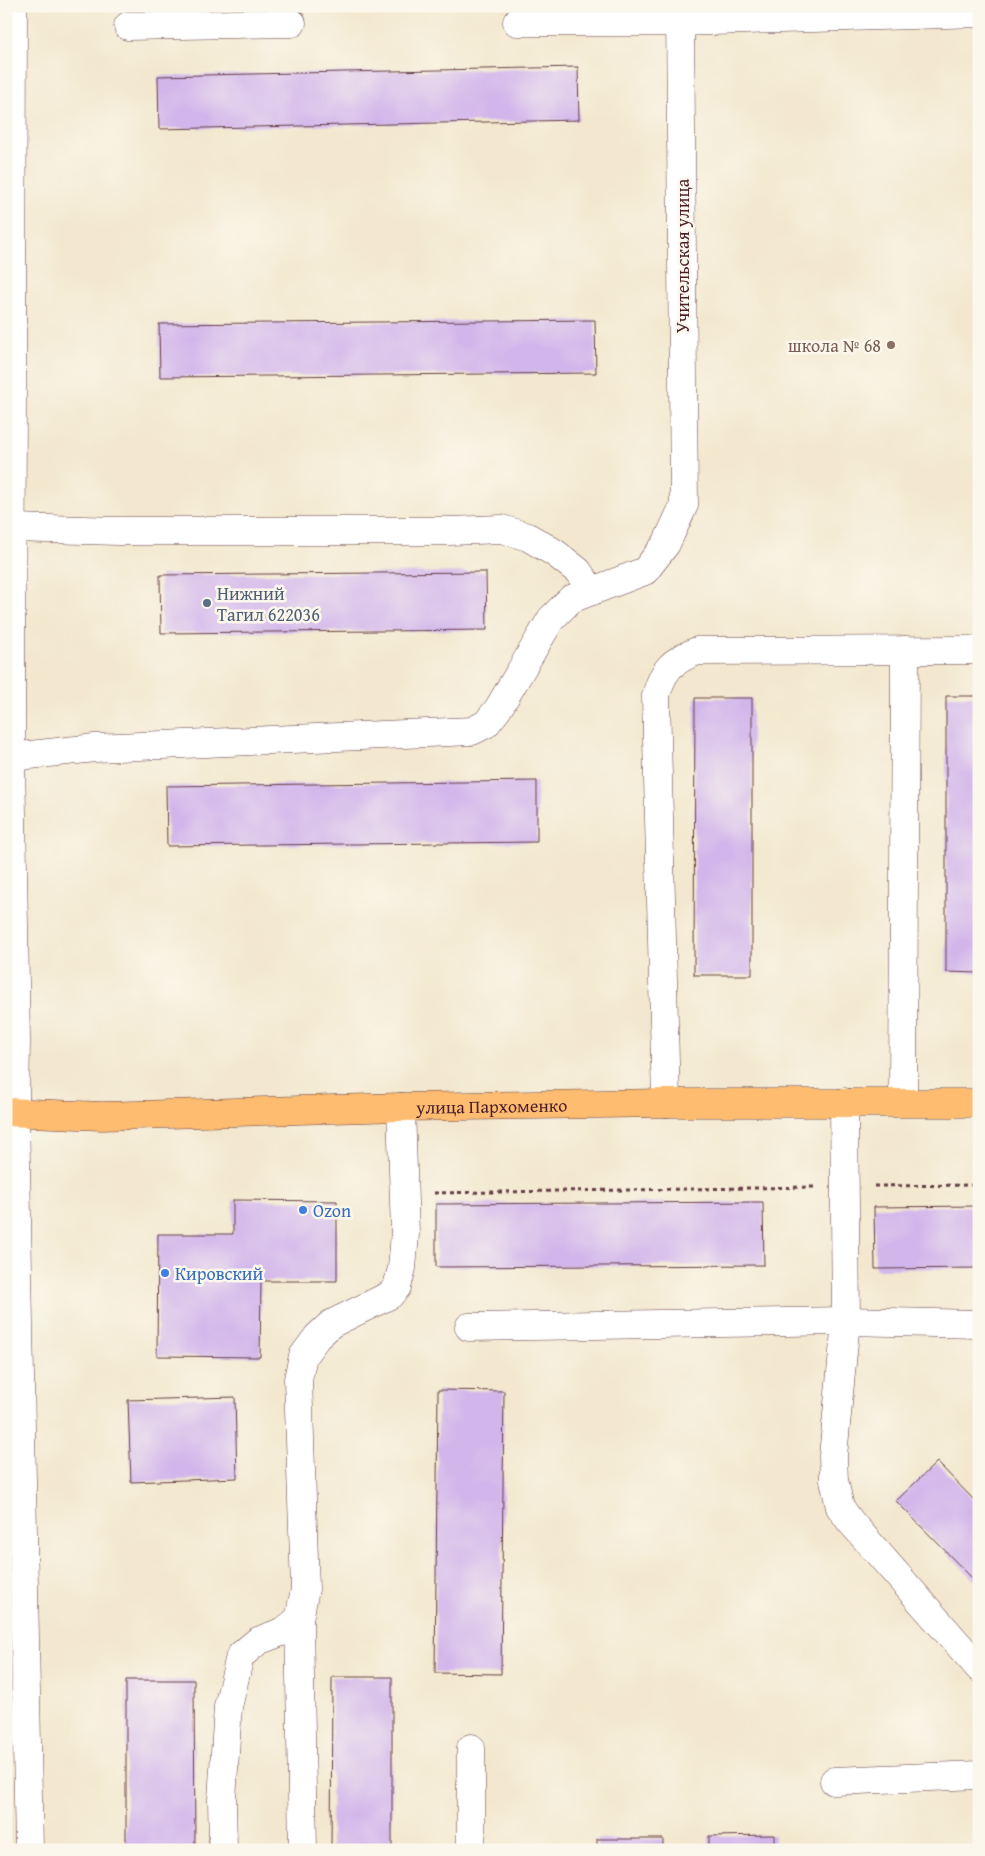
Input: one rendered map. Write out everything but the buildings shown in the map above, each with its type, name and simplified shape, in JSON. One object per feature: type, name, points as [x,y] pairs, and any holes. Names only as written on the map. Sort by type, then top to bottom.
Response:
[{"type":"main road","name":"улица Пархоменко","points":[[11,1112],[102,1116],[401,1106],[844,1102],[979,1103]]},
{"type":"street","points":[[13,6],[10,502],[13,528],[11,757],[16,1040],[11,1112],[15,1565],[29,1850]]},
{"type":"street","points":[[518,22],[680,14],[979,13]]},
{"type":"street","name":"Учительская улица","points":[[592,591],[645,571],[666,544],[684,505],[680,14]]},
{"type":"street","points":[[128,26],[292,23]]},
{"type":"street","points":[[11,757],[95,748],[472,731],[486,724],[498,709],[550,619],[572,600],[592,591],[578,571],[555,553],[528,537],[502,529],[440,531],[118,531],[13,528]]},
{"type":"street","points":[[903,1102],[905,650]]},
{"type":"street","points":[[666,1103],[656,696],[660,680],[668,668],[680,658],[697,651],[979,650]]},
{"type":"street","points":[[844,1102],[846,1321],[833,1456],[834,1480],[840,1507],[850,1521],[979,1668]]},
{"type":"street","points":[[303,1850],[300,1619],[305,1590],[298,1379],[302,1356],[317,1337],[331,1324],[390,1295],[397,1287],[402,1268],[405,1234],[401,1106]]},
{"type":"street","points":[[469,1327],[846,1321],[979,1324]]},
{"type":"street","points":[[223,1850],[222,1799],[228,1707],[240,1656],[258,1641],[284,1630],[300,1619]]},
{"type":"street","points":[[471,1748],[471,1850]]},
{"type":"street","points":[[834,1781],[979,1775]]},
{"type":"path","points":[[403,1193],[979,1186]]},
{"type":"place","name":"школа № 68","points":[[891,345]]},
{"type":"place","name":"Нижний Тагил 622036","points":[[207,603]]},
{"type":"place","name":"Ozon","points":[[303,1210]]},
{"type":"place","name":"Кировский","points":[[165,1273]]}]
